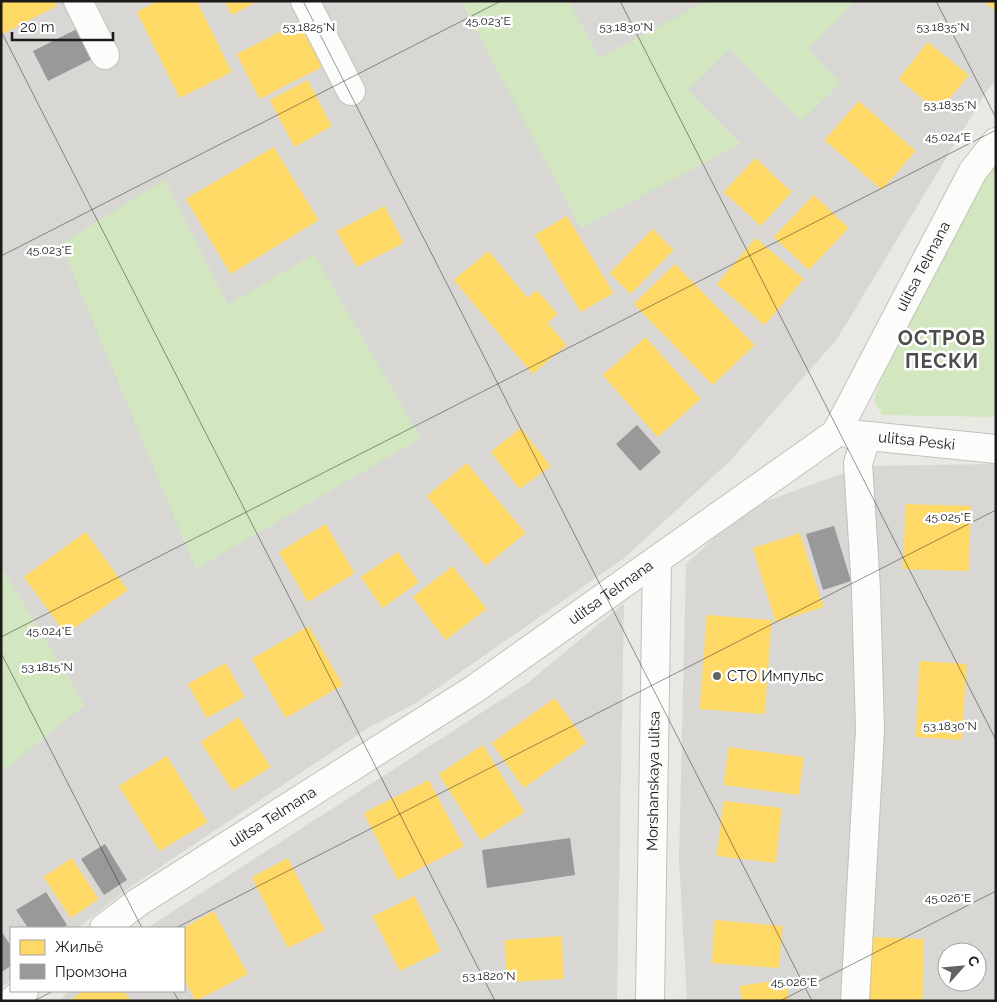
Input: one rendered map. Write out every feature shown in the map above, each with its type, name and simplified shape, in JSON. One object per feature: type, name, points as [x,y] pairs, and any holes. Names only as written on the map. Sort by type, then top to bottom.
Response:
[{"type":"street","points":[[78,1],[105,55]]},
{"type":"street","points":[[305,1],[351,92]]},
{"type":"street","name":"ulitsa Telmana","points":[[105,927],[137,902],[473,690],[836,433],[974,171],[996,142]]},
{"type":"street","name":"ulitsa Peski","points":[[836,433],[996,449]]},
{"type":"street","points":[[855,1001],[870,730],[866,589],[858,463],[867,436]]},
{"type":"street","name":"Morshanskaya ulitsa","points":[[650,1001],[657,560]]},
{"type":"street","points":[[12,1001],[23,992]]},
{"type":"shaded area","points":[[1,1],[996,1],[996,80],[986,92],[837,339],[730,461],[623,559],[416,703],[368,728],[129,888],[79,927],[10,927],[10,981],[1,988]]},
{"type":"shaded area","points":[[996,464],[996,1001],[687,1001],[679,859],[686,564],[745,509],[863,466]]},
{"type":"shaded area","points":[[624,603],[617,1001],[58,1001],[69,992],[185,992],[185,927],[149,927],[529,682]]},
{"type":"green space","points":[[461,1],[569,1],[599,58],[707,1],[856,1],[808,49],[841,83],[802,121],[730,49],[688,90],[741,144],[581,228]]},
{"type":"green space","points":[[996,160],[996,417],[882,415],[874,400],[881,380],[983,176]]},
{"type":"green space","points":[[165,180],[228,305],[314,254],[421,438],[196,569],[61,244]]},
{"type":"green space","points":[[1,566],[85,705],[1,773]]},
{"type":"building: Жильё","points":[[1,1],[54,1],[57,6],[1,35]]},
{"type":"building: Жильё","points":[[158,1],[197,1],[232,72],[180,98],[137,12]]},
{"type":"building: Жильё","points":[[225,1],[258,1],[232,15]]},
{"type":"building: Жильё","points":[[983,1],[996,1],[996,11]]},
{"type":"building: Жильё","points":[[309,17],[332,62],[260,99],[237,54]]},
{"type":"building: Жильё","points":[[928,42],[969,75],[939,112],[899,79]]},
{"type":"building: Жильё","points":[[308,80],[332,126],[295,147],[270,100]]},
{"type":"building: Жильё","points":[[859,101],[916,151],[882,190],[825,140]]},
{"type":"building: Жильё","points":[[274,147],[319,220],[231,274],[186,199]]},
{"type":"building: Жильё","points":[[756,158],[792,192],[761,226],[724,192]]},
{"type":"building: Жильё","points":[[814,195],[849,228],[809,270],[774,237]]},
{"type":"building: Жильё","points":[[385,206],[404,243],[357,267],[337,231]]},
{"type":"building: Жильё","points":[[567,216],[614,293],[581,312],[535,235]]},
{"type":"building: Жильё","points":[[653,229],[674,250],[631,294],[610,273]]},
{"type":"building: Жильё","points":[[756,238],[804,279],[765,325],[717,284]]},
{"type":"building: Жильё","points":[[489,251],[528,298],[537,290],[558,314],[548,323],[567,345],[533,374],[454,280]]},
{"type":"building: Жильё","points":[[675,264],[755,345],[713,385],[634,304]]},
{"type":"building: Жильё","points":[[646,337],[701,399],[658,437],[603,375]]},
{"type":"building: Жильё","points":[[521,428],[551,466],[520,489],[491,452]]},
{"type":"building: Жильё","points":[[467,463],[526,533],[486,566],[427,496]]},
{"type":"building: Жильё","points":[[906,504],[971,506],[969,571],[903,569]]},
{"type":"building: Жильё","points":[[326,524],[355,573],[308,602],[279,552]]},
{"type":"building: Жильё","points":[[86,532],[128,590],[66,634],[24,577]]},
{"type":"building: Жильё","points":[[800,533],[824,607],[776,622],[753,548]]},
{"type":"building: Жильё","points":[[398,552],[419,582],[383,608],[361,577]]},
{"type":"building: Жильё","points":[[453,566],[487,609],[446,640],[413,597]]},
{"type":"building: Жильё","points":[[707,615],[772,620],[765,714],[700,709]]},
{"type":"building: Жильё","points":[[309,626],[343,685],[286,718],[252,659]]},
{"type":"building: Жильё","points":[[920,661],[967,664],[962,740],[916,737]]},
{"type":"building: Жильё","points":[[226,663],[245,697],[207,718],[188,684]]},
{"type":"building: Жильё","points":[[555,698],[587,743],[524,788],[492,743]]},
{"type":"building: Жильё","points":[[239,717],[271,767],[233,791],[201,742]]},
{"type":"building: Жильё","points":[[483,745],[525,812],[481,840],[439,774]]},
{"type":"building: Жильё","points":[[729,747],[804,757],[799,795],[724,785]]},
{"type":"building: Жильё","points":[[167,756],[208,822],[160,851],[119,786]]},
{"type":"building: Жильё","points":[[429,780],[464,846],[398,880],[364,813]]},
{"type":"building: Жильё","points":[[724,801],[782,808],[776,863],[717,856]]},
{"type":"building: Жильё","points":[[72,858],[99,899],[71,918],[44,877]]},
{"type":"building: Жильё","points":[[288,858],[325,930],[288,948],[252,877]]},
{"type":"building: Жильё","points":[[415,896],[441,951],[400,971],[373,916]]},
{"type":"building: Жильё","points":[[214,911],[248,974],[196,1001],[185,980],[185,927]]},
{"type":"building: Жильё","points":[[715,920],[783,926],[779,968],[712,963]]},
{"type":"building: Жильё","points":[[562,936],[564,979],[507,982],[505,940]]},
{"type":"building: Жильё","points":[[870,937],[924,939],[923,1001],[869,1001]]},
{"type":"building: Жильё","points":[[786,979],[789,1001],[742,1001],[740,986]]},
{"type":"building: Жильё","points":[[82,992],[125,992],[131,1001],[70,1001]]},
{"type":"building: Промзона","points":[[81,27],[96,57],[48,81],[33,51]]},
{"type":"building: Промзона","points":[[637,425],[661,452],[640,471],[616,444]]},
{"type":"building: Промзона","points":[[834,526],[851,581],[823,590],[806,534]]},
{"type":"building: Промзона","points":[[570,838],[575,875],[487,888],[482,850]]},
{"type":"building: Промзона","points":[[105,844],[127,880],[104,895],[81,859]]},
{"type":"building: Промзона","points":[[46,892],[67,925],[64,927],[27,927],[16,910]]},
{"type":"building: Промзона","points":[[1,931],[10,944],[10,967],[1,972]]},
{"type":"place","name":"СТО Импульс","points":[[717,676]]},
{"type":"district","name":"ОСТРОВ ПЕСКИ","points":[[942,350]]}]
